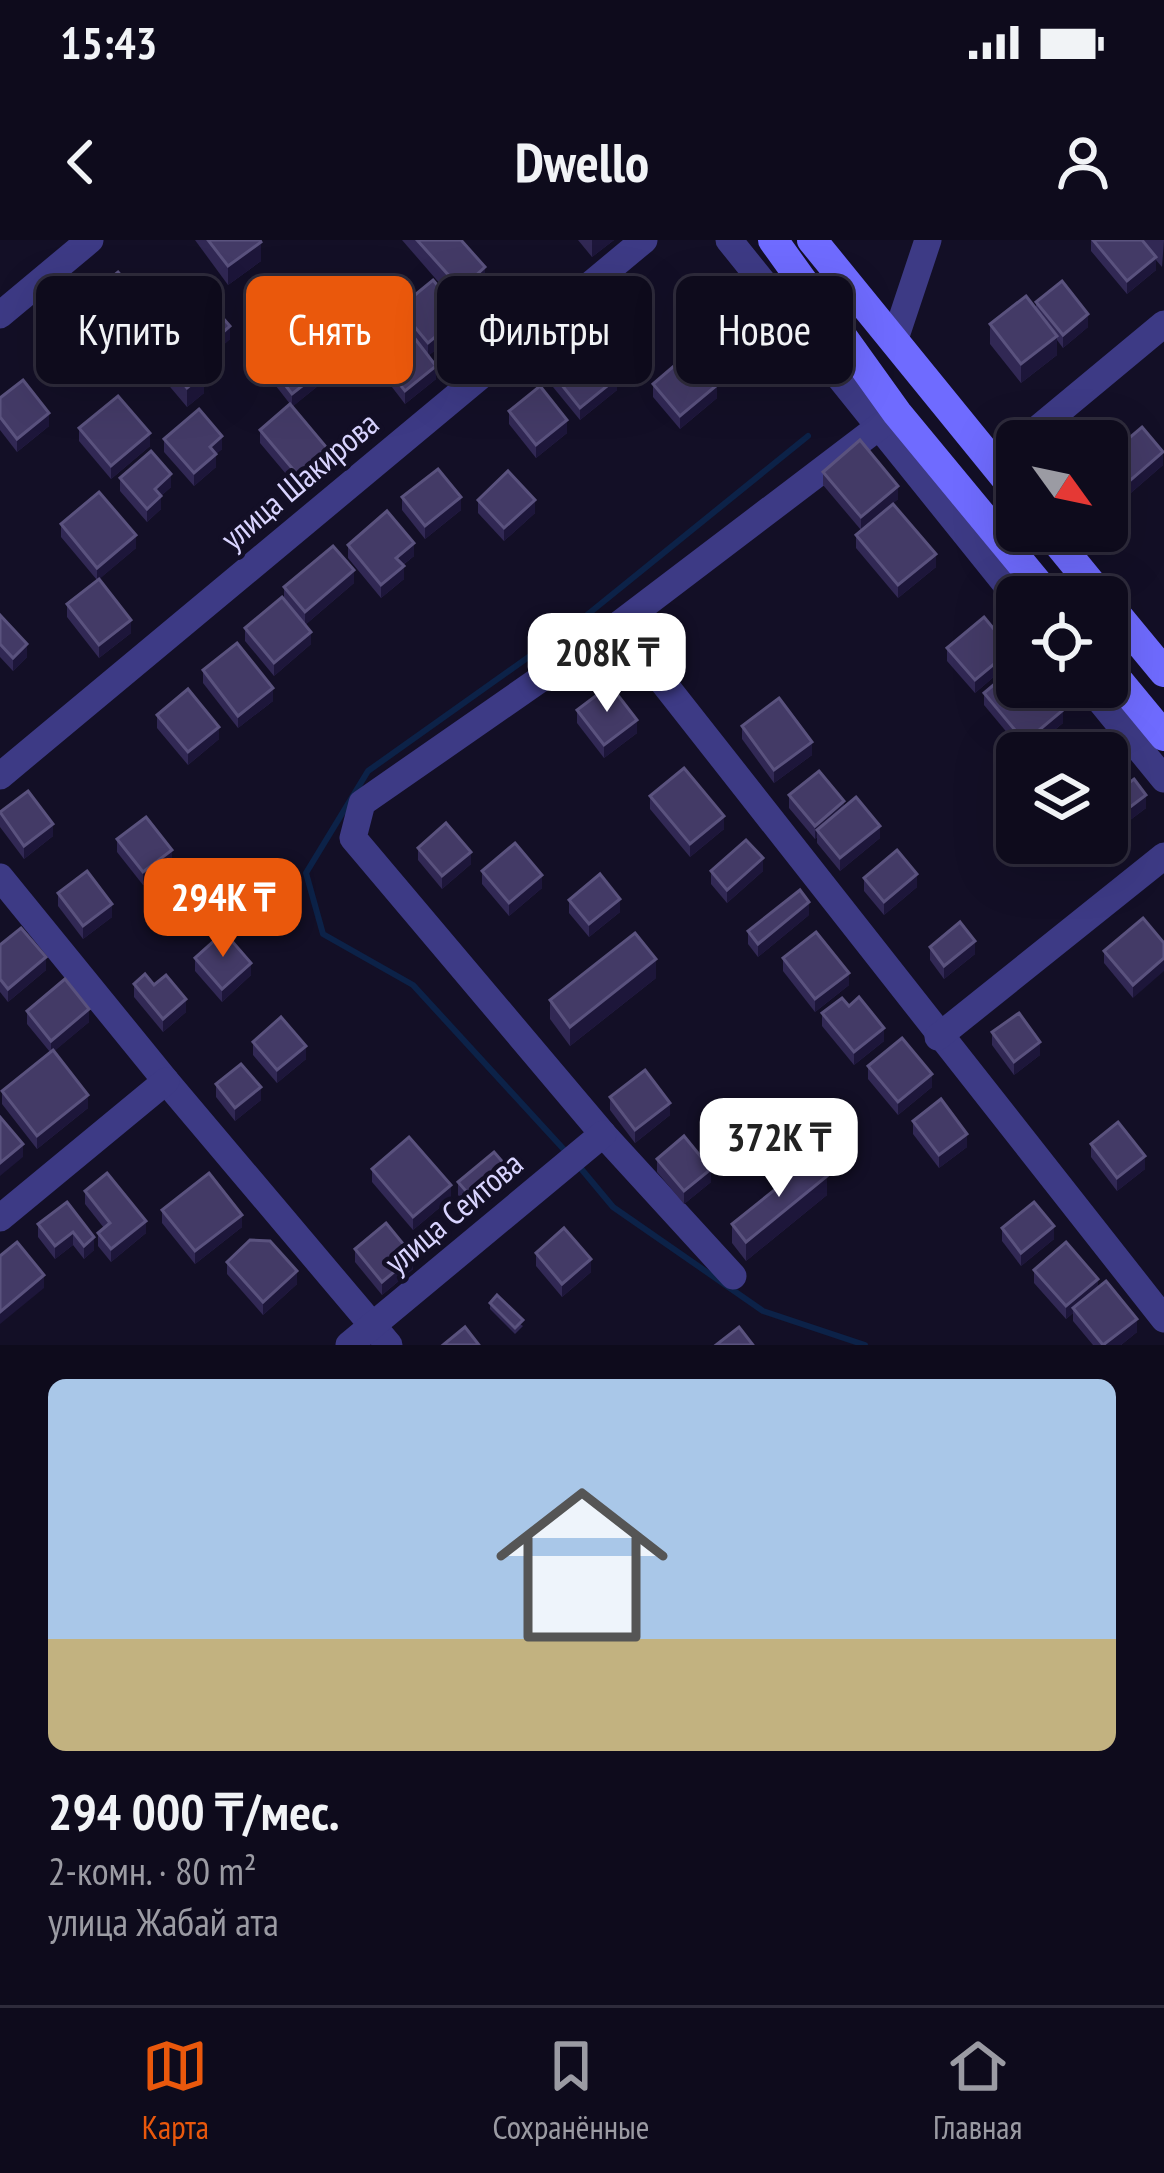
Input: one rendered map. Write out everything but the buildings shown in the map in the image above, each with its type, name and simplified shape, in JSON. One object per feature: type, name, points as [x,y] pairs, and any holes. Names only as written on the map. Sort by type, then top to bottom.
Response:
[{"type":"main road","points":[[773,240],[888,420],[1030,576]]},
{"type":"main road","points":[[812,240],[894,342],[996,436]]},
{"type":"main road","points":[[1065,552],[1084,576]]},
{"type":"main road","points":[[1128,629],[1164,672]]},
{"type":"main road","points":[[1128,692],[1164,736]]},
{"type":"street","points":[[0,315],[90,240]]},
{"type":"street","name":"улица Шакирова","points":[[0,776],[644,240]]},
{"type":"street","points":[[729,240],[888,420],[1001,576]]},
{"type":"street","points":[[894,342],[928,240]]},
{"type":"street","points":[[1047,420],[1164,324]]},
{"type":"street","points":[[733,1276],[582,1151],[353,838],[362,802],[618,625],[888,420]]},
{"type":"street","points":[[618,625],[1164,1319]]},
{"type":"street","points":[[1106,708],[1164,779]]},
{"type":"street","points":[[938,1037],[1164,856]]},
{"type":"street","points":[[0,877],[380,1335]]},
{"type":"street","points":[[0,1218],[166,1081]]},
{"type":"street","name":"улица Сеитова","points":[[349,1345],[380,1335],[582,1151]]},
{"type":"waterway","points":[[569,1155],[413,985],[323,934],[306,873],[368,771],[582,619],[808,436]]},
{"type":"waterway","points":[[578,1165],[613,1207],[763,1311],[865,1345]]}]
